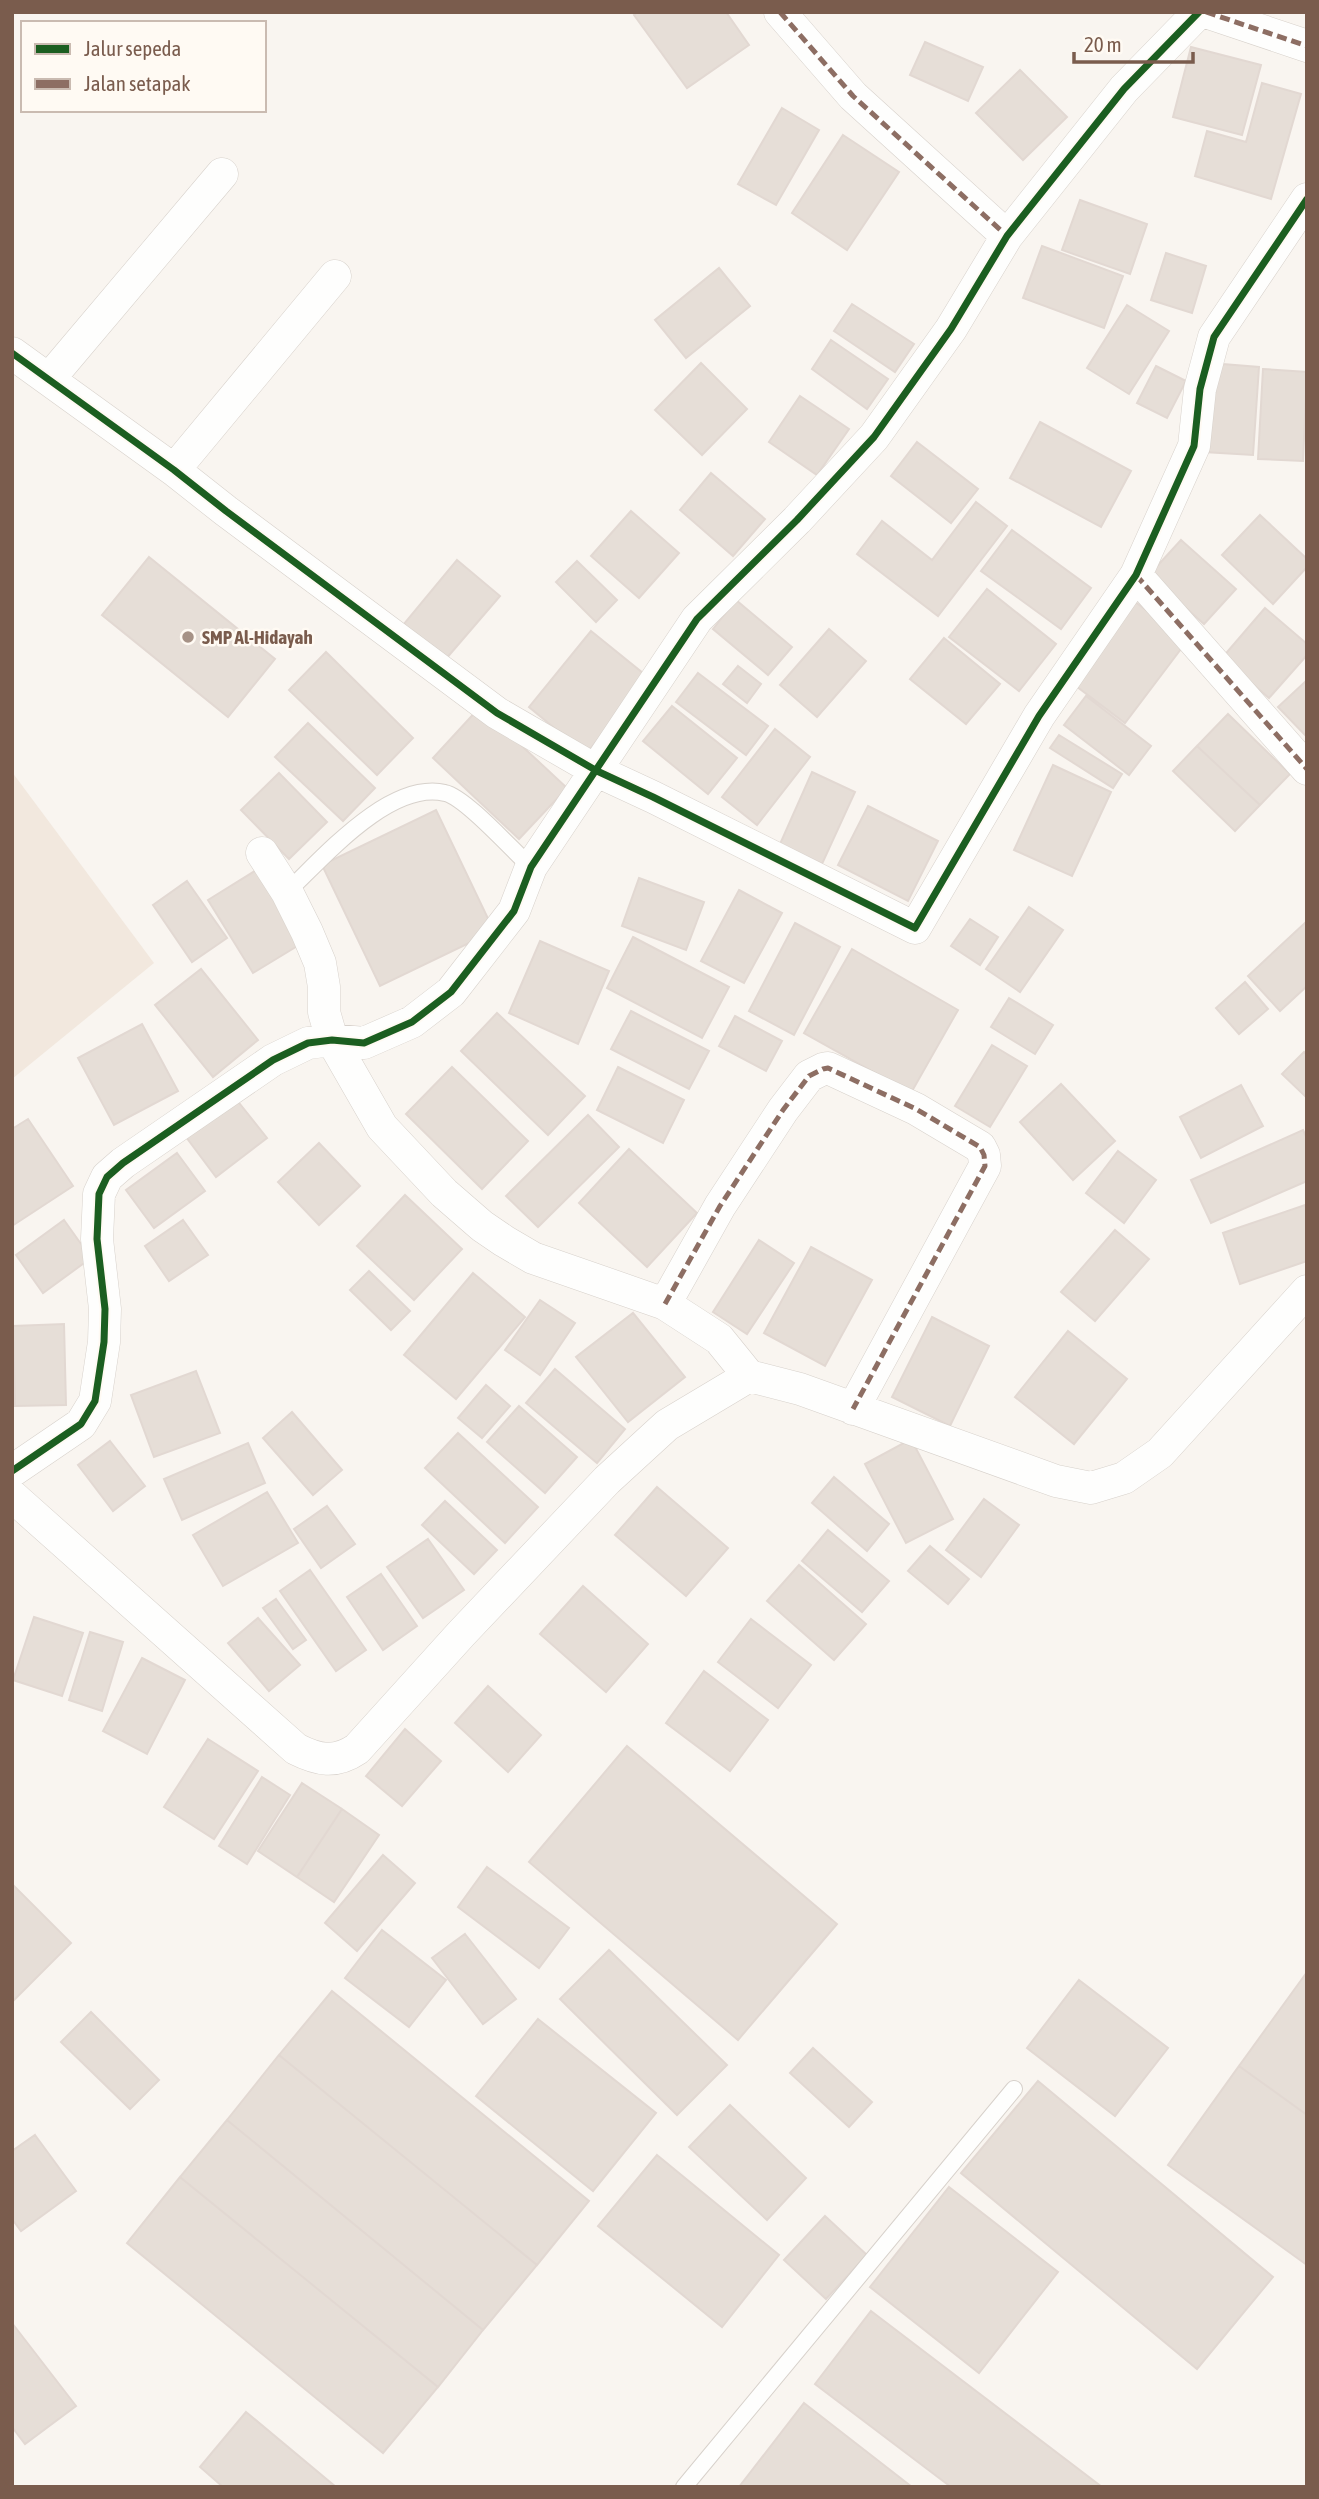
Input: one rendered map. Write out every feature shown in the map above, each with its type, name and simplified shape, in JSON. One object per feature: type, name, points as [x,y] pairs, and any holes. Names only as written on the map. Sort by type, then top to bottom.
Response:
[{"type":"street","points":[[780,12],[853,96],[1007,236]]},
{"type":"street","points":[[12,1471],[81,1424],[95,1401],[104,1342],[105,1309],[97,1239],[99,1194],[107,1177],[123,1163],[273,1060],[308,1043],[332,1040],[364,1043],[412,1022],[451,992],[514,911],[531,867],[697,619],[797,520],[874,437],[951,329],[1007,236],[1124,89],[1199,12]]},
{"type":"street","points":[[1206,12],[1307,46]]},
{"type":"street","points":[[49,379],[222,174]]},
{"type":"street","points":[[12,353],[174,470],[497,713],[597,771],[689,814],[915,928],[1040,716],[1136,575],[1194,446],[1200,389],[1214,337],[1307,199]]},
{"type":"street","points":[[174,470],[335,276]]},
{"type":"street","points":[[1136,575],[1307,769]]},
{"type":"street","points":[[262,853],[287,892],[320,963],[324,1012],[332,1040],[382,1127],[444,1193],[482,1226],[533,1258],[665,1304],[719,1339],[749,1376],[770,1380],[1044,1477],[1091,1488],[1124,1478],[1160,1453],[1307,1291]]},
{"type":"street","points":[[665,1304],[720,1206],[783,1110],[809,1076],[828,1068],[916,1109],[980,1147],[985,1166],[853,1409]]},
{"type":"street","points":[[12,1496],[296,1749],[317,1759],[346,1756],[357,1749],[461,1634],[607,1480],[667,1425],[749,1376]]},
{"type":"lane","points":[[287,892],[369,815],[411,793],[445,793],[461,801],[531,867]]},
{"type":"lane","points":[[684,2487],[1014,2088]]},
{"type":"shaded area","points":[[12,772],[154,963],[12,1079]]},
{"type":"building","points":[[638,12],[726,12],[749,45],[687,88],[634,15]]},
{"type":"building","points":[[925,42],[983,67],[968,101],[910,75]]},
{"type":"building","points":[[1191,47],[1261,65],[1242,135],[1173,117]]},
{"type":"building","points":[[1020,70],[1067,117],[1023,160],[976,113]]},
{"type":"building","points":[[1262,83],[1301,94],[1271,199],[1195,176],[1207,131],[1246,142]]},
{"type":"building","points":[[782,108],[819,130],[776,205],[738,184]]},
{"type":"building","points":[[843,135],[899,172],[847,250],[792,213]]},
{"type":"building","points":[[1080,200],[1147,224],[1130,274],[1062,250]]},
{"type":"building","points":[[1042,246],[1123,276],[1104,328],[1023,298]]},
{"type":"building","points":[[1166,253],[1206,266],[1192,313],[1151,300]]},
{"type":"building","points":[[719,268],[750,306],[686,358],[655,320]]},
{"type":"building","points":[[852,304],[914,344],[895,372],[834,331]]},
{"type":"building","points":[[1127,305],[1169,331],[1129,394],[1087,368]]},
{"type":"building","points":[[831,340],[888,379],[867,409],[812,369]]},
{"type":"building","points":[[701,363],[747,409],[702,455],[655,410]]},
{"type":"building","points":[[1210,363],[1259,367],[1253,455],[1204,452]]},
{"type":"building","points":[[1156,366],[1186,381],[1167,418],[1137,403]]},
{"type":"building","points":[[1263,369],[1307,372],[1303,461],[1258,459]]},
{"type":"building","points":[[800,396],[849,429],[817,475],[769,442]]},
{"type":"building","points":[[1040,422],[1131,471],[1101,527],[1010,478]]},
{"type":"building","points":[[917,442],[978,489],[951,523],[891,476]]},
{"type":"building","points":[[711,473],[765,519],[733,556],[680,510]]},
{"type":"building","points":[[976,502],[1007,526],[938,616],[857,554],[882,521],[932,560]]},
{"type":"building","points":[[631,511],[679,553],[639,598],[591,556]]},
{"type":"building","points":[[1260,515],[1307,559],[1307,567],[1273,604],[1222,555]]},
{"type":"building","points":[[1012,530],[1091,588],[1061,629],[981,571]]},
{"type":"building","points":[[1181,540],[1236,589],[1204,624],[1149,575]]},
{"type":"building","name":"SMP Al-Hidayah","points":[[149,557],[275,659],[228,717],[102,615]]},
{"type":"building","points":[[457,560],[500,596],[445,660],[403,625]]},
{"type":"building","points":[[577,561],[617,600],[596,622],[556,582]]},
{"type":"building","points":[[987,589],[1056,644],[1019,691],[949,637]]},
{"type":"building","points":[[736,600],[792,647],[768,675],[713,629]]},
{"type":"building","points":[[1134,601],[1187,641],[1125,723],[1072,683]]},
{"type":"building","points":[[1265,608],[1307,644],[1307,655],[1269,698],[1222,658]]},
{"type":"building","points":[[829,629],[866,661],[817,717],[780,685]]},
{"type":"building","points":[[591,631],[649,678],[586,754],[529,707]]},
{"type":"building","points":[[944,638],[1000,684],[966,724],[910,679]]},
{"type":"building","points":[[326,652],[413,738],[377,775],[289,690]]},
{"type":"building","points":[[738,666],[761,684],[747,703],[723,684]]},
{"type":"building","points":[[698,673],[768,726],[746,755],[676,702]]},
{"type":"building","points":[[1307,680],[1307,737],[1278,707]]},
{"type":"building","points":[[1086,696],[1151,746],[1129,775],[1064,725]]},
{"type":"building","points":[[672,706],[737,758],[708,794],[643,741]]},
{"type":"building","points":[[480,707],[567,788],[519,839],[433,758]]},
{"type":"building","points":[[1228,714],[1290,774],[1260,805],[1197,746]]},
{"type":"building","points":[[308,723],[375,788],[343,821],[275,757]]},
{"type":"building","points":[[775,729],[810,757],[757,825],[722,797]]},
{"type":"building","points":[[1059,735],[1122,774],[1113,788],[1050,748]]},
{"type":"building","points":[[1197,746],[1260,805],[1235,831],[1173,771]]},
{"type":"building","points":[[1053,765],[1111,792],[1072,876],[1014,850]]},
{"type":"building","points":[[812,772],[855,792],[822,864],[780,844]]},
{"type":"building","points":[[279,773],[327,822],[289,859],[241,810]]},
{"type":"building","points":[[868,806],[938,841],[908,901],[838,865]]},
{"type":"building","points":[[436,810],[494,931],[380,986],[322,865]]},
{"type":"building","points":[[258,869],[304,942],[253,973],[208,900]]},
{"type":"building","points":[[639,878],[704,902],[686,950],[622,926]]},
{"type":"building","points":[[187,881],[227,938],[192,962],[153,905]]},
{"type":"building","points":[[739,890],[782,913],[744,983],[701,961]]},
{"type":"building","points":[[1029,907],[1063,930],[1020,992],[986,969]]},
{"type":"building","points":[[970,919],[998,937],[980,965],[951,946]]},
{"type":"building","points":[[1307,921],[1307,986],[1280,1011],[1248,976]]},
{"type":"building","points":[[795,923],[840,947],[794,1035],[749,1011]]},
{"type":"building","points":[[633,937],[729,987],[702,1038],[607,988]]},
{"type":"building","points":[[540,941],[609,971],[578,1044],[509,1013]]},
{"type":"building","points":[[852,949],[958,1010],[911,1093],[804,1033]]},
{"type":"building","points":[[201,969],[258,1040],[213,1077],[155,1005]]},
{"type":"building","points":[[1245,982],[1268,1009],[1239,1034],[1216,1008]]},
{"type":"building","points":[[1009,998],[1053,1025],[1035,1054],[991,1027]]},
{"type":"building","points":[[631,1011],[709,1051],[689,1089],[611,1049]]},
{"type":"building","points":[[497,1013],[585,1096],[548,1135],[461,1051]]},
{"type":"building","points":[[735,1016],[782,1041],[766,1071],[719,1046]]},
{"type":"building","points":[[142,1024],[178,1091],[114,1125],[78,1058]]},
{"type":"building","points":[[992,1045],[1027,1066],[990,1127],[955,1106]]},
{"type":"building","points":[[1304,1052],[1307,1055],[1307,1098],[1282,1074]]},
{"type":"building","points":[[452,1067],[528,1141],[482,1189],[406,1114]]},
{"type":"building","points":[[618,1067],[684,1100],[663,1143],[597,1110]]},
{"type":"building","points":[[1061,1084],[1115,1141],[1073,1180],[1020,1122]]},
{"type":"building","points":[[1241,1085],[1263,1126],[1201,1158],[1180,1117]]},
{"type":"building","points":[[236,1099],[267,1138],[216,1177],[186,1137]]},
{"type":"building","points":[[588,1115],[619,1147],[538,1227],[506,1196]]},
{"type":"building","points":[[28,1119],[73,1186],[12,1226],[12,1129]]},
{"type":"building","points":[[1303,1130],[1307,1139],[1307,1181],[1211,1223],[1191,1180]]},
{"type":"building","points":[[319,1143],[360,1186],[319,1225],[278,1182]]},
{"type":"building","points":[[629,1149],[697,1213],[647,1267],[579,1203]]},
{"type":"building","points":[[1118,1151],[1156,1180],[1124,1223],[1086,1193]]},
{"type":"building","points":[[177,1153],[205,1191],[154,1228],[126,1190]]},
{"type":"building","points":[[405,1195],[462,1249],[414,1300],[357,1246]]},
{"type":"building","points":[[1305,1205],[1307,1261],[1240,1284],[1223,1233]]},
{"type":"building","points":[[64,1220],[91,1258],[43,1293],[16,1255]]},
{"type":"building","points":[[183,1220],[208,1255],[169,1281],[145,1246]]},
{"type":"building","points":[[1115,1230],[1149,1259],[1095,1321],[1061,1292]]},
{"type":"building","points":[[759,1240],[794,1263],[747,1334],[713,1312]]},
{"type":"building","points":[[811,1247],[872,1280],[825,1366],[764,1333]]},
{"type":"building","points":[[369,1271],[410,1311],[391,1330],[350,1290]]},
{"type":"building","points":[[473,1273],[525,1317],[456,1399],[404,1355]]},
{"type":"building","points":[[540,1300],[575,1323],[540,1375],[505,1350]]},
{"type":"building","points":[[633,1313],[685,1377],[628,1422],[576,1357]]},
{"type":"building","points":[[932,1317],[989,1346],[950,1426],[892,1397]]},
{"type":"building","points":[[64,1324],[66,1405],[15,1406],[13,1326]]},
{"type":"building","points":[[1068,1331],[1127,1379],[1074,1444],[1015,1397]]},
{"type":"building","points":[[555,1369],[625,1429],[597,1463],[526,1403]]},
{"type":"building","points":[[196,1371],[220,1433],[154,1457],[131,1395]]},
{"type":"building","points":[[486,1385],[510,1406],[482,1438],[458,1418]]},
{"type":"building","points":[[519,1406],[577,1457],[545,1493],[487,1442]]},
{"type":"building","points":[[292,1412],[342,1470],[313,1495],[263,1438]]},
{"type":"building","points":[[458,1433],[538,1507],[505,1543],[425,1468]]},
{"type":"building","points":[[911,1439],[953,1519],[906,1543],[865,1464]]},
{"type":"building","points":[[110,1441],[145,1486],[113,1511],[78,1465]]},
{"type":"building","points":[[248,1443],[265,1483],[182,1520],[164,1479]]},
{"type":"building","points":[[834,1477],[889,1524],[867,1551],[812,1503]]},
{"type":"building","points":[[657,1487],[728,1548],[686,1596],[615,1535]]},
{"type":"building","points":[[267,1492],[298,1543],[223,1586],[193,1535]]},
{"type":"building","points":[[984,1499],[1019,1525],[981,1577],[946,1550]]},
{"type":"building","points":[[445,1501],[497,1550],[474,1574],[422,1525]]},
{"type":"building","points":[[327,1506],[355,1544],[321,1568],[294,1529]]},
{"type":"building","points":[[828,1530],[889,1581],[862,1612],[802,1561]]},
{"type":"building","points":[[428,1539],[464,1590],[423,1618],[387,1567]]},
{"type":"building","points":[[930,1546],[969,1579],[948,1604],[908,1571]]},
{"type":"building","points":[[799,1565],[866,1624],[834,1660],[767,1601]]},
{"type":"building","points":[[310,1570],[366,1650],[336,1671],[280,1591]]},
{"type":"building","points":[[381,1574],[417,1626],[383,1650],[347,1597]]},
{"type":"building","points":[[583,1586],[648,1644],[606,1692],[540,1634]]},
{"type":"building","points":[[276,1599],[306,1640],[293,1649],[263,1608]]},
{"type":"building","points":[[34,1617],[83,1633],[62,1696],[13,1680]]},
{"type":"building","points":[[258,1618],[300,1665],[269,1691],[228,1643]]},
{"type":"building","points":[[751,1619],[811,1665],[778,1708],[718,1662]]},
{"type":"building","points":[[90,1632],[123,1642],[102,1711],[69,1700]]},
{"type":"building","points":[[142,1658],[185,1680],[147,1754],[103,1731]]},
{"type":"building","points":[[704,1671],[768,1720],[730,1771],[666,1723]]},
{"type":"building","points":[[488,1686],[541,1735],[508,1772],[455,1723]]},
{"type":"building","points":[[405,1729],[441,1761],[402,1806],[366,1776]]},
{"type":"building","points":[[208,1739],[258,1771],[214,1839],[164,1807]]},
{"type":"building","points":[[627,1746],[837,1924],[738,2040],[529,1862]]},
{"type":"building","points":[[262,1777],[290,1795],[247,1864],[219,1846]]},
{"type":"building","points":[[302,1783],[342,1809],[297,1877],[258,1851]]},
{"type":"building","points":[[342,1809],[379,1835],[334,1902],[297,1877]]},
{"type":"building","points":[[383,1855],[415,1883],[357,1951],[325,1923]]},
{"type":"building","points":[[487,1867],[569,1928],[539,1968],[458,1907]]},
{"type":"building","points":[[12,1884],[71,1943],[12,2002]]},
{"type":"building","points":[[382,1930],[446,1980],[409,2027],[345,1978]]},
{"type":"building","points":[[465,1934],[516,1999],[483,2024],[432,1958]]},
{"type":"building","points":[[609,1950],[727,2065],[677,2115],[560,1999]]},
{"type":"building","points":[[1307,1972],[1307,2115],[1239,2066]]},
{"type":"building","points":[[1079,1980],[1168,2048],[1115,2116],[1027,2048]]},
{"type":"building","points":[[332,1991],[589,2201],[537,2265],[279,2055]]},
{"type":"building","points":[[91,2012],[159,2080],[130,2109],[61,2042]]},
{"type":"building","points":[[538,2019],[656,2113],[593,2191],[476,2096]]},
{"type":"building","points":[[813,2048],[872,2102],[849,2127],[790,2073]]},
{"type":"building","points":[[279,2055],[537,2265],[483,2330],[227,2120]]},
{"type":"building","points":[[1239,2066],[1307,2115],[1307,2265],[1168,2165]]},
{"type":"building","points":[[1038,2081],[1273,2277],[1197,2369],[961,2173]]},
{"type":"building","points":[[730,2105],[806,2178],[767,2220],[689,2147]]},
{"type":"building","points":[[227,2120],[483,2330],[438,2387],[180,2177]]},
{"type":"building","points":[[35,2135],[76,2191],[21,2231],[12,2219],[12,2151]]},
{"type":"building","points":[[657,2155],[779,2255],[722,2327],[598,2226]]},
{"type":"building","points":[[180,2177],[438,2387],[383,2453],[127,2243]]},
{"type":"building","points":[[949,2187],[1058,2272],[979,2373],[870,2287]]},
{"type":"building","points":[[825,2216],[867,2255],[826,2299],[784,2260]]},
{"type":"building","points":[[871,2311],[1102,2487],[951,2487],[815,2384]]},
{"type":"building","points":[[12,2323],[76,2406],[25,2444],[12,2427]]},
{"type":"building","points":[[804,2403],[912,2487],[739,2487]]},
{"type":"building","points":[[246,2412],[336,2487],[223,2487],[200,2467]]},
{"type":"marked path","points":[[780,12],[853,96],[1007,236]]},
{"type":"marked path","points":[[1206,12],[1307,46]]},
{"type":"marked path","points":[[1136,575],[1307,769]]},
{"type":"marked path","points":[[665,1304],[720,1206],[783,1110],[809,1076],[828,1068],[916,1109],[980,1147],[985,1166],[853,1409]]},
{"type":"cycle path","points":[[12,1471],[81,1424],[95,1401],[104,1342],[105,1309],[97,1239],[99,1194],[107,1177],[123,1163],[273,1060],[308,1043],[332,1040],[364,1043],[412,1022],[451,992],[514,911],[531,867],[697,619],[797,520],[874,437],[951,329],[1007,236],[1124,89],[1199,12]]},
{"type":"cycle path","points":[[12,353],[174,470],[497,713],[597,771],[915,928],[1039,716],[1136,575],[1194,446],[1200,389],[1214,337],[1307,199]]},
{"type":"place","name":"SMP Al-Hidayah","points":[[188,637]]}]
